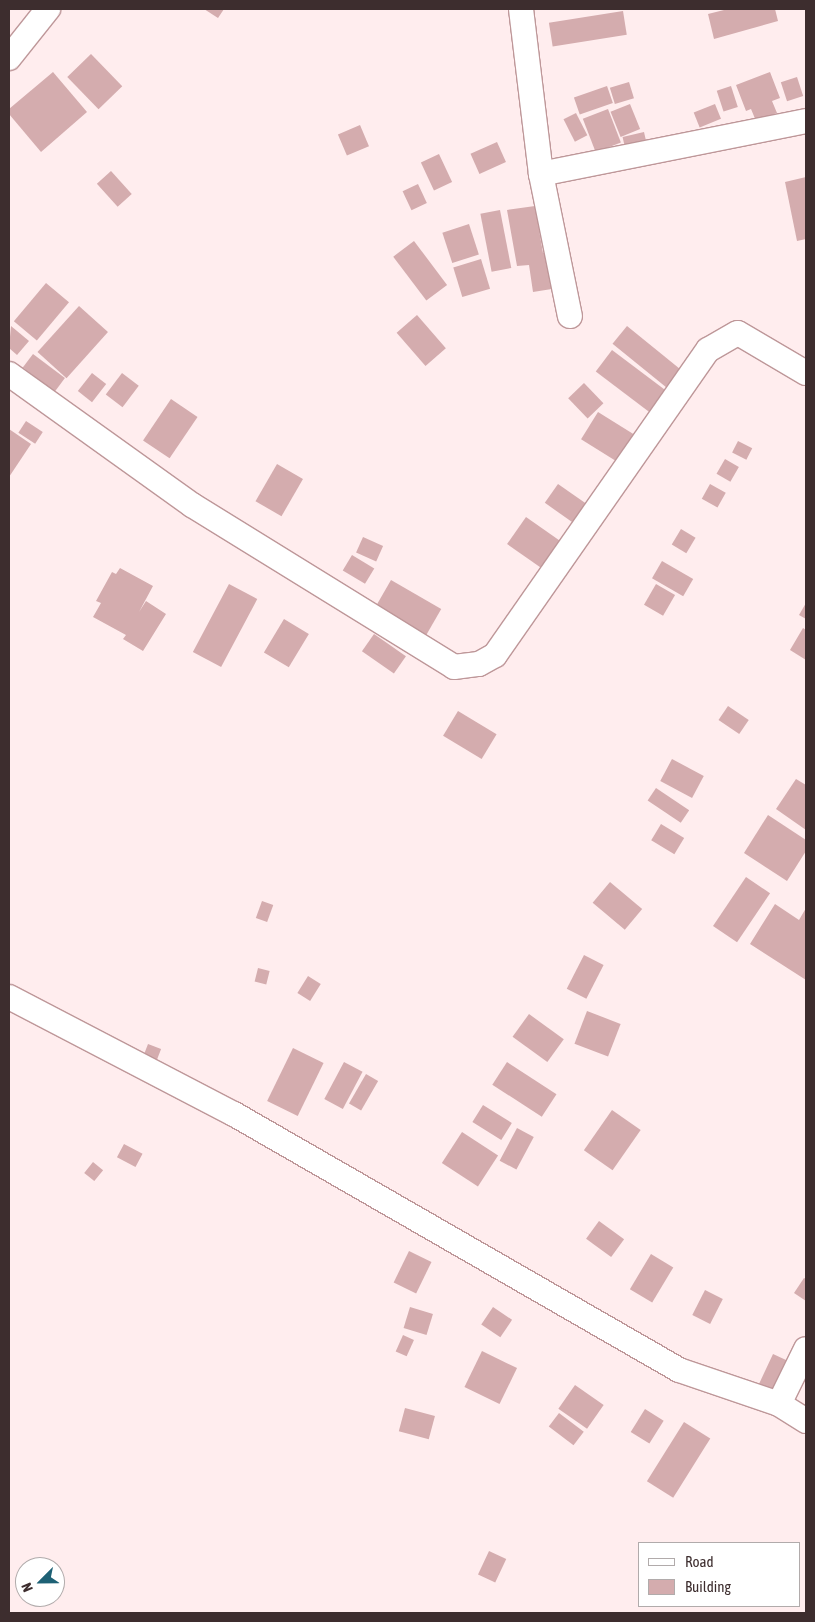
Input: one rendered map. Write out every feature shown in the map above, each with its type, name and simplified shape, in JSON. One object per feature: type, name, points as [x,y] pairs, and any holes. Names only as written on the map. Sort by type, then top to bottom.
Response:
[{"type":"street","points":[[9,58],[48,9]]},
{"type":"street","points":[[521,9],[541,174],[570,316]]},
{"type":"street","points":[[541,174],[806,121]]},
{"type":"street","points":[[9,374],[192,505],[454,667],[479,664],[494,656],[708,350],[738,333],[806,373]]},
{"type":"street","points":[[9,997],[234,1114],[679,1370],[779,1404],[806,1421]]},
{"type":"street","points":[[779,1404],[806,1349]]},
{"type":"building","points":[[204,9],[224,9],[218,18]]},
{"type":"building","points":[[728,9],[775,9],[778,21],[714,39],[708,14]]},
{"type":"building","points":[[623,11],[627,35],[553,46],[549,23]]},
{"type":"building","points":[[91,54],[122,86],[99,109],[67,77]]},
{"type":"building","points":[[53,72],[87,112],[41,152],[9,114],[9,109]]},
{"type":"building","points":[[770,72],[780,98],[772,101],[777,113],[756,121],[751,109],[746,111],[736,85]]},
{"type":"building","points":[[797,77],[803,96],[787,101],[781,82]]},
{"type":"building","points":[[629,82],[634,98],[615,104],[610,88]]},
{"type":"building","points":[[607,86],[613,103],[580,114],[574,97]]},
{"type":"building","points":[[731,86],[738,107],[724,112],[717,91]]},
{"type":"building","points":[[630,104],[640,129],[621,137],[611,112]]},
{"type":"building","points":[[715,104],[721,119],[700,127],[694,113]]},
{"type":"building","points":[[608,109],[621,143],[596,152],[583,119]]},
{"type":"building","points":[[576,113],[587,135],[575,142],[564,119]]},
{"type":"building","points":[[360,125],[369,146],[347,156],[338,134]]},
{"type":"building","points":[[644,132],[646,141],[625,146],[623,137]]},
{"type":"building","points":[[497,142],[506,162],[479,174],[471,154]]},
{"type":"building","points":[[439,154],[452,182],[434,191],[421,162]]},
{"type":"building","points":[[111,171],[132,194],[118,207],[97,184]]},
{"type":"building","points":[[806,177],[806,239],[797,241],[785,182]]},
{"type":"building","points":[[418,184],[427,203],[411,210],[403,191]]},
{"type":"building","points":[[535,206],[543,253],[552,251],[558,288],[533,292],[529,265],[517,266],[507,210]]},
{"type":"building","points":[[500,210],[511,268],[492,272],[480,214]]},
{"type":"building","points":[[469,224],[479,254],[452,263],[442,233]]},
{"type":"building","points":[[414,241],[447,285],[426,301],[393,257]]},
{"type":"building","points":[[481,259],[490,289],[462,297],[453,267]]},
{"type":"building","points":[[46,283],[69,302],[37,341],[14,321]]},
{"type":"building","points":[[79,306],[108,332],[66,378],[38,352]]},
{"type":"building","points":[[417,315],[446,348],[425,366],[397,333]]},
{"type":"building","points":[[11,326],[29,341],[17,355],[9,348]]},
{"type":"building","points":[[627,326],[681,369],[666,387],[613,344]]},
{"type":"building","points":[[612,350],[666,390],[649,412],[596,372]]},
{"type":"building","points":[[33,354],[65,378],[55,392],[23,368]]},
{"type":"building","points":[[92,373],[106,384],[92,402],[78,391]]},
{"type":"building","points":[[122,373],[139,386],[123,407],[106,395]]},
{"type":"building","points":[[584,383],[603,403],[588,418],[568,398]]},
{"type":"building","points":[[171,399],[198,417],[170,458],[143,440]]},
{"type":"building","points":[[598,412],[635,435],[618,462],[581,439]]},
{"type":"building","points":[[26,421],[43,432],[35,444],[18,433]]},
{"type":"building","points":[[9,429],[31,444],[9,477]]},
{"type":"building","points":[[738,441],[752,448],[746,460],[732,453]]},
{"type":"building","points":[[725,459],[739,467],[730,482],[716,474]]},
{"type":"building","points":[[277,464],[303,479],[281,516],[256,501]]},
{"type":"building","points":[[558,484],[587,504],[573,523],[545,503]]},
{"type":"building","points":[[710,484],[726,493],[718,508],[702,499]]},
{"type":"building","points":[[526,517],[562,542],[543,569],[507,544]]},
{"type":"building","points":[[681,529],[696,538],[686,553],[672,544]]},
{"type":"building","points":[[363,537],[383,546],[376,561],[356,553]]},
{"type":"building","points":[[352,555],[374,568],[365,584],[343,570]]},
{"type":"building","points":[[662,561],[693,579],[683,596],[652,578]]},
{"type":"building","points":[[120,568],[153,586],[139,612],[146,601],[166,614],[143,651],[123,639],[126,635],[93,617],[101,603],[96,601],[112,572],[116,574]]},
{"type":"building","points":[[391,580],[441,609],[421,644],[371,615]]},
{"type":"building","points":[[229,584],[257,599],[221,667],[193,652]]},
{"type":"building","points":[[656,584],[675,595],[663,616],[644,605]]},
{"type":"building","points":[[806,603],[806,619],[799,615]]},
{"type":"building","points":[[284,619],[309,634],[289,667],[264,652]]},
{"type":"building","points":[[803,628],[806,630],[806,660],[790,650]]},
{"type":"building","points":[[374,634],[406,656],[394,674],[362,651]]},
{"type":"building","points":[[728,706],[749,720],[739,734],[718,720]]},
{"type":"building","points":[[458,711],[497,734],[482,759],[443,736]]},
{"type":"building","points":[[672,759],[704,776],[692,798],[660,781]]},
{"type":"building","points":[[796,779],[806,785],[806,830],[776,809]]},
{"type":"building","points":[[656,788],[689,810],[681,823],[648,800]]},
{"type":"building","points":[[768,815],[806,840],[806,851],[787,881],[744,853]]},
{"type":"building","points":[[661,824],[684,838],[674,854],[651,840]]},
{"type":"building","points":[[746,877],[770,893],[737,942],[713,926]]},
{"type":"building","points":[[610,882],[642,909],[625,930],[593,903]]},
{"type":"building","points":[[262,901],[273,905],[267,922],[256,918]]},
{"type":"building","points":[[775,904],[799,920],[806,908],[806,980],[750,944]]},
{"type":"building","points":[[584,955],[604,965],[586,999],[567,989]]},
{"type":"building","points":[[258,968],[270,971],[266,984],[255,982]]},
{"type":"building","points":[[308,976],[321,984],[310,1001],[297,993]]},
{"type":"building","points":[[587,1011],[621,1024],[608,1057],[574,1044]]},
{"type":"building","points":[[529,1014],[564,1039],[547,1062],[513,1037]]},
{"type":"building","points":[[148,1044],[161,1049],[153,1070],[140,1065]]},
{"type":"building","points":[[293,1048],[324,1063],[298,1116],[267,1101]]},
{"type":"building","points":[[344,1062],[363,1072],[343,1109],[324,1099]]},
{"type":"building","points":[[507,1062],[556,1094],[542,1117],[492,1085]]},
{"type":"building","points":[[366,1074],[378,1081],[361,1110],[349,1103]]},
{"type":"building","points":[[483,1105],[512,1123],[501,1140],[472,1122]]},
{"type":"building","points":[[612,1110],[641,1130],[613,1170],[584,1150]]},
{"type":"building","points":[[517,1128],[534,1137],[516,1170],[500,1161]]},
{"type":"building","points":[[462,1132],[498,1155],[478,1186],[442,1163]]},
{"type":"building","points":[[124,1144],[143,1154],[135,1167],[117,1157]]},
{"type":"building","points":[[93,1162],[103,1170],[94,1181],[84,1173]]},
{"type":"building","points":[[599,1221],[624,1239],[611,1257],[586,1239]]},
{"type":"building","points":[[409,1251],[431,1262],[416,1293],[394,1282]]},
{"type":"building","points":[[651,1254],[673,1267],[652,1303],[630,1289]]},
{"type":"building","points":[[804,1278],[806,1279],[806,1301],[794,1293]]},
{"type":"building","points":[[705,1290],[723,1299],[710,1324],[692,1315]]},
{"type":"building","points":[[410,1307],[433,1314],[427,1335],[404,1328]]},
{"type":"building","points":[[493,1307],[512,1320],[500,1337],[481,1324]]},
{"type":"building","points":[[403,1335],[414,1340],[407,1356],[396,1351]]},
{"type":"building","points":[[482,1351],[517,1368],[500,1404],[464,1387]]},
{"type":"building","points":[[773,1354],[792,1363],[778,1394],[759,1385]]},
{"type":"building","points":[[575,1385],[604,1405],[587,1429],[558,1409]]},
{"type":"building","points":[[405,1408],[435,1416],[429,1439],[399,1431]]},
{"type":"building","points":[[645,1409],[664,1421],[649,1444],[631,1432]]},
{"type":"building","points":[[559,1413],[584,1432],[574,1445],[549,1427]]},
{"type":"building","points":[[684,1422],[710,1438],[673,1498],[647,1481]]},
{"type":"building","points":[[489,1551],[506,1559],[495,1583],[478,1575]]}]
